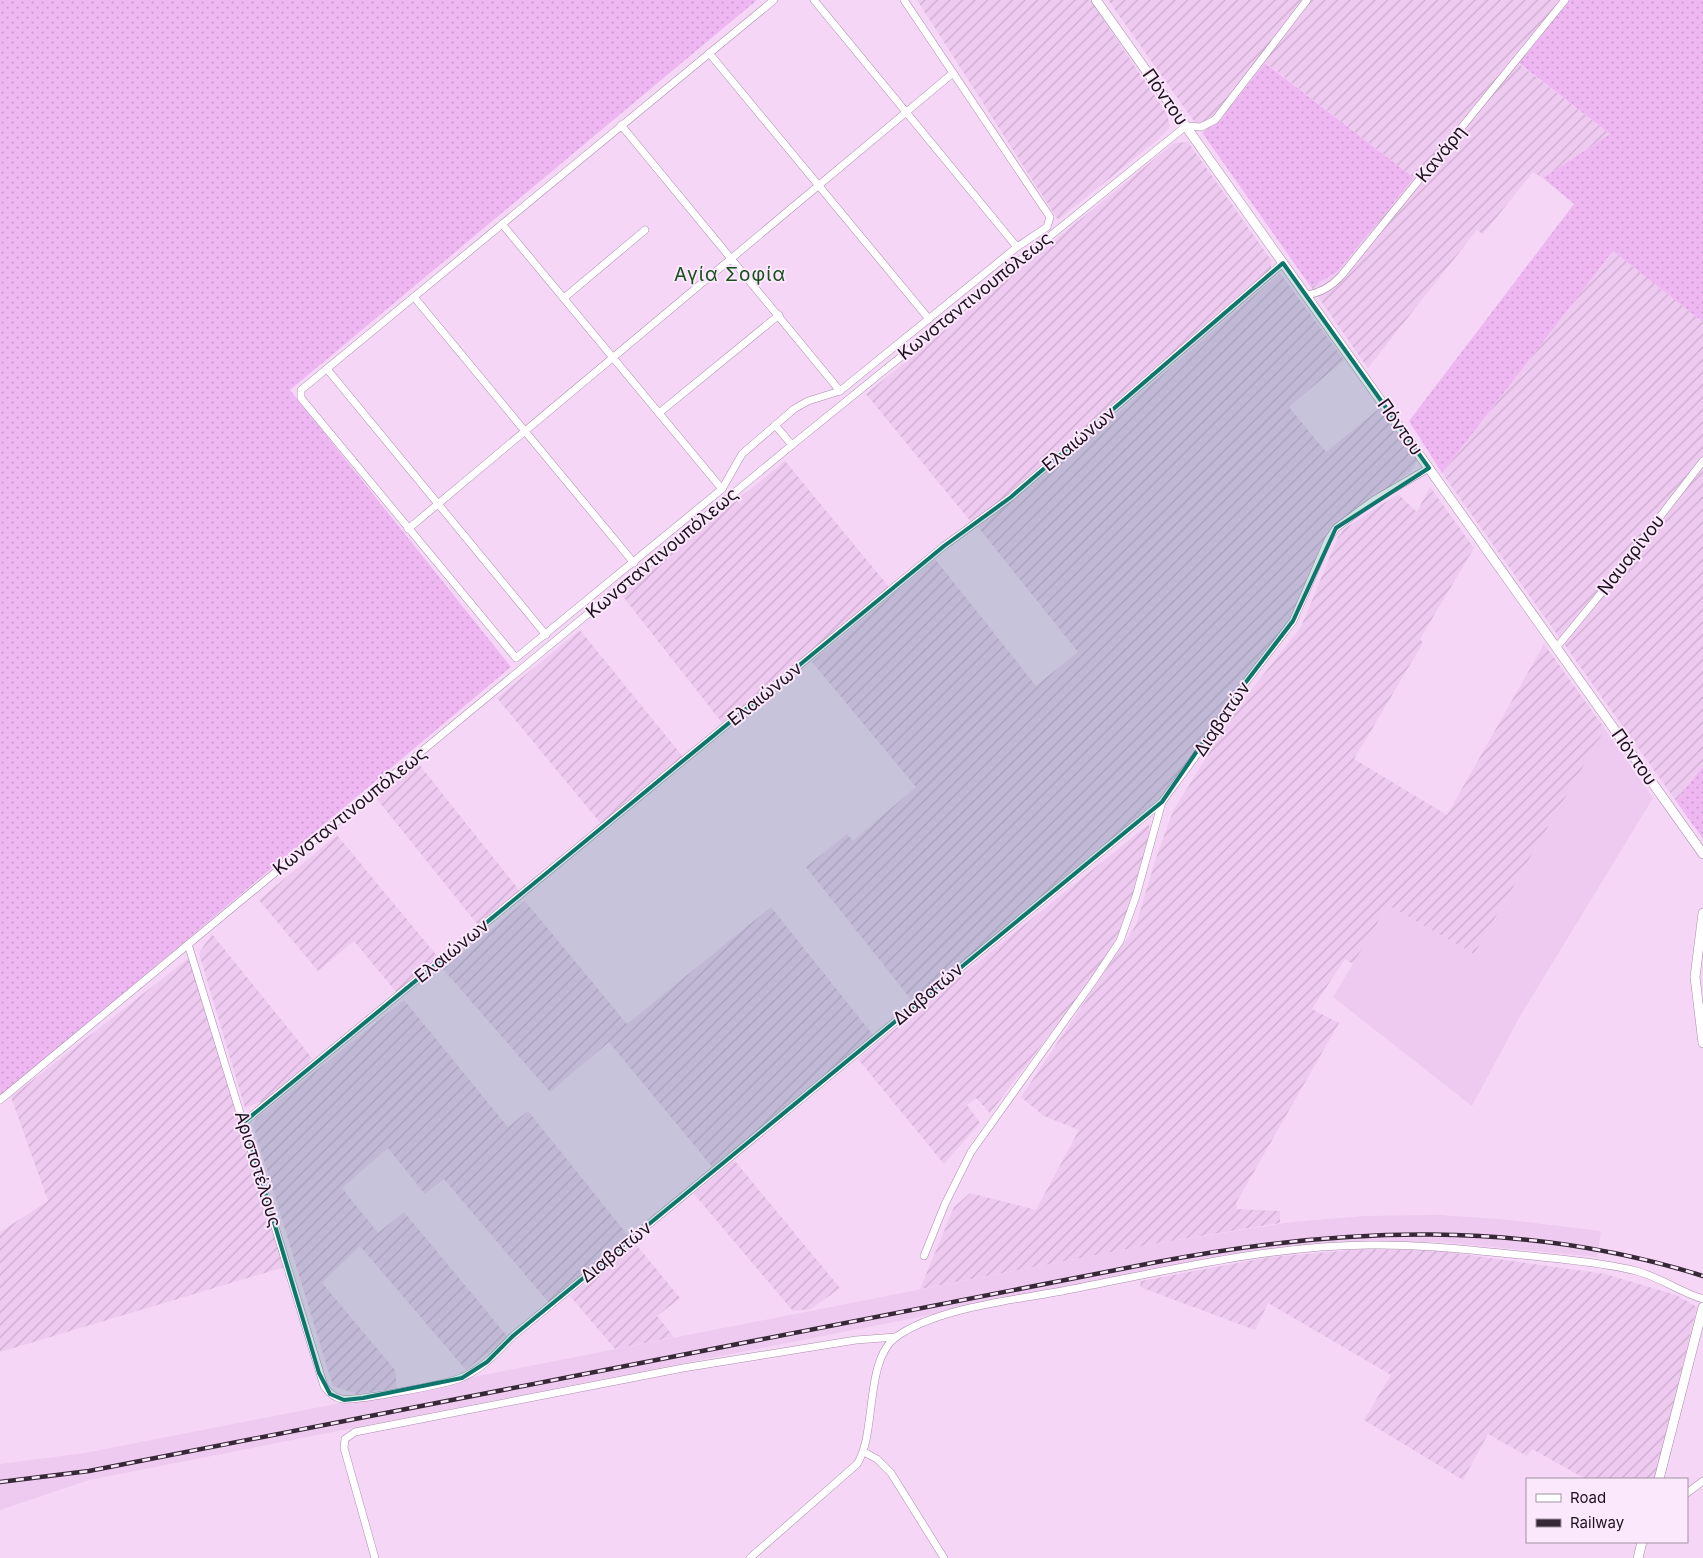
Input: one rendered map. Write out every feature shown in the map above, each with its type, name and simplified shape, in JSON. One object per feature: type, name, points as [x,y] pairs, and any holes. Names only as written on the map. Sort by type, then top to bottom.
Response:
[{"type":"street","points":[[774,0],[301,390],[302,398],[513,657],[520,657],[722,489],[742,454],[794,409],[808,401],[840,391],[1017,247],[1048,227],[1050,217],[904,0]]},
{"type":"street","points":[[814,0],[1017,247]]},
{"type":"street","name":"Πόντου","points":[[1096,0],[1703,854]]},
{"type":"street","name":"Κωνσταντινουπόλεως","points":[[0,1100],[792,444],[1186,126],[1201,126],[1215,120],[1307,0]]},
{"type":"street","name":"Κανάρη","points":[[1306,295],[1322,291],[1341,276],[1565,0]]},
{"type":"street","points":[[709,52],[929,319]]},
{"type":"street","points":[[408,529],[437,502],[906,110],[953,73]]},
{"type":"street","points":[[621,125],[840,391]]},
{"type":"street","points":[[502,224],[722,489]]},
{"type":"street","points":[[564,298],[645,230]]},
{"type":"street","name":"Ελαιώνων","points":[[244,1122],[936,552],[1011,497],[1283,263]]},
{"type":"street","points":[[414,296],[634,563]]},
{"type":"street","points":[[659,413],[779,315]]},
{"type":"street","points":[[327,369],[546,635]]},
{"type":"street","points":[[775,425],[792,444]]},
{"type":"street","name":"Ναυαρίνου","points":[[1556,648],[1602,592],[1703,461]]},
{"type":"street","name":"Διαβατών","points":[[330,1394],[344,1400],[364,1398],[462,1378],[475,1371],[487,1362],[513,1336],[1162,802],[1206,742],[1233,699],[1293,621],[1328,540],[1336,528],[1374,500],[1428,468]]},
{"type":"street","points":[[924,1256],[945,1204],[970,1152],[1094,980],[1120,940],[1136,896],[1162,802]]},
{"type":"street","points":[[1703,913],[1695,977],[1703,1042]]},
{"type":"street","name":"Αριστοτέλους","points":[[188,944],[324,1386],[330,1394]]},
{"type":"street","points":[[750,1558],[857,1464],[864,1452],[871,1394],[886,1349],[896,1338],[941,1315],[1226,1260],[1293,1250],[1366,1245],[1439,1246],[1556,1259],[1636,1271],[1703,1299]]},
{"type":"street","points":[[1659,1478],[1703,1307]]},
{"type":"street","points":[[375,1558],[344,1444],[345,1439],[355,1432],[693,1366],[856,1340],[896,1338]]},
{"type":"street","points":[[864,1452],[876,1459],[891,1474],[944,1558]]},
{"type":"street","points":[[1688,1492],[1703,1481]]},
{"type":"street","points":[[1638,1558],[1642,1543]]},
{"type":"highlighted area","points":[[1283,263],[1429,468],[1336,528],[1293,621],[1277,644],[1233,699],[1162,802],[1112,845],[513,1336],[487,1362],[462,1378],[363,1398],[344,1400],[330,1394],[319,1373],[244,1122],[944,546],[1011,497]]},
{"type":"shaded area","points":[[0,0],[757,0],[290,390],[511,667],[0,1097]]},
{"type":"shaded area","points":[[917,0],[1090,0],[1167,114],[1170,127],[1156,141],[1058,220]]},
{"type":"shaded area","points":[[1108,0],[1570,0],[1519,64],[1610,134],[1543,178],[1533,172],[1483,234],[1477,230],[1368,368],[1311,287],[1337,272],[1414,178],[1266,63],[1221,120],[1203,134]]},
{"type":"shaded area","points":[[1570,0],[1703,0],[1703,322],[1613,251],[1442,473],[1409,421],[1574,204],[1543,178],[1610,134],[1519,63]]},
{"type":"shaded area","points":[[1265,63],[1414,178],[1337,272],[1311,287],[1203,134],[1221,120]]},
{"type":"shaded area","points":[[1188,142],[1271,260],[1271,271],[1013,491],[971,522],[866,394],[1174,143]]},
{"type":"shaded area","points":[[1613,251],[1703,322],[1703,766],[1676,801],[1442,473]]},
{"type":"shaded area","points":[[1280,273],[1344,360],[1289,407],[1326,452],[1380,408],[1417,457],[1416,463],[1410,472],[1336,525],[1299,605],[1283,633],[1234,692],[1198,750],[1163,797],[913,1002],[806,867],[847,834],[853,841],[916,787],[812,662],[935,559],[1036,686],[1078,652],[978,527],[1060,463]]},
{"type":"shaded area","points":[[785,461],[889,587],[723,724],[621,594]]},
{"type":"shaded area","points":[[1430,487],[1474,548],[1420,639],[1423,643],[1354,759],[1447,815],[1544,644],[1605,729],[1474,954],[1388,905],[1353,964],[1345,959],[1312,1009],[1339,1023],[1236,1203],[1237,1209],[1280,1211],[1280,1223],[1152,1244],[920,1289],[954,1207],[970,1193],[1036,1210],[1079,1130],[1044,1116],[1021,1097],[1136,925],[1155,861],[1173,811],[1237,708],[1301,627],[1338,537],[1344,529],[1398,494],[1417,512]]},
{"type":"shaded area","points":[[580,630],[684,758],[602,825],[497,698]]},
{"type":"shaded area","points":[[1605,729],[1653,798],[1519,1018],[1472,1106],[1333,997],[1388,905],[1474,954]]},
{"type":"shaded area","points":[[418,763],[520,891],[478,925],[376,798]]},
{"type":"shaded area","points":[[1703,766],[1703,839],[1676,801]]},
{"type":"shaded area","points":[[1149,824],[1150,835],[1124,923],[1100,968],[990,1113],[976,1098],[967,1105],[980,1123],[944,1164],[858,1059]]},
{"type":"shaded area","points":[[337,835],[438,957],[396,992],[354,941],[318,971],[259,900]]},
{"type":"shaded area","points":[[525,901],[627,1024],[771,907],[873,1035],[713,1168],[609,1042],[550,1092],[443,969]]},
{"type":"shaded area","points":[[212,934],[312,1058],[309,1061],[311,1065],[268,1099],[245,1108],[199,953]]},
{"type":"shaded area","points":[[194,954],[288,1266],[0,1352],[0,1232],[48,1201],[11,1097]]},
{"type":"shaded area","points":[[404,1000],[508,1127],[528,1111],[630,1238],[549,1303],[444,1179],[425,1194],[388,1148],[342,1188],[378,1233],[404,1212],[508,1337],[466,1370],[360,1246],[322,1283],[395,1370],[397,1388],[357,1394],[333,1386],[253,1125],[256,1119]]},
{"type":"shaded area","points":[[734,1160],[840,1288],[811,1309],[793,1311],[694,1194]]},
{"type":"shaded area","points":[[1440,1215],[1510,1220],[1601,1231],[1597,1257],[1440,1242],[1368,1242],[1230,1256],[89,1480],[0,1510],[0,1464],[85,1453],[1152,1244],[1292,1222],[1363,1216]]},
{"type":"shaded area","points":[[634,1242],[680,1298],[657,1316],[674,1337],[615,1349],[570,1296]]},
{"type":"shaded area","points":[[1367,1249],[1440,1251],[1605,1274],[1676,1295],[1697,1307],[1655,1478],[1584,1478],[1532,1449],[1527,1456],[1488,1434],[1463,1480],[1364,1420],[1391,1375],[1268,1303],[1255,1330],[1140,1287],[1141,1281],[1270,1257]]},
{"type":"railway","points":[[0,1482],[89,1471],[1157,1262],[1225,1250],[1294,1241],[1431,1234],[1500,1237],[1568,1245],[1636,1258],[1703,1276]]},
{"type":"district","name":"Αγία Σοφία","points":[[730,274]]}]
